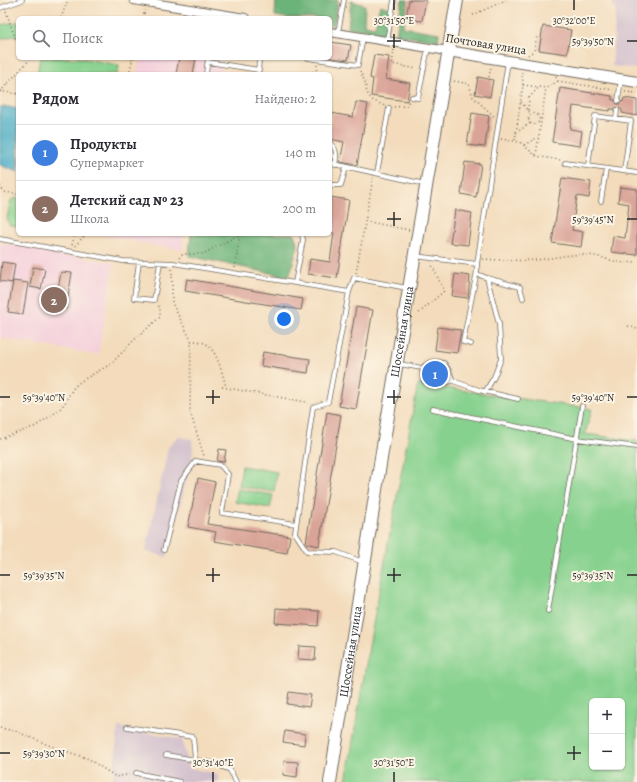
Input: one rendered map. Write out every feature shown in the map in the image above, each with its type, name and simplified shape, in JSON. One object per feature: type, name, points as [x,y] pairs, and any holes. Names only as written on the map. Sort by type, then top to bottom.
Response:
[{"type":"main road","name":"Шоссейная улица","points":[[330,782],[396,363],[410,288],[457,0]]},
{"type":"street","points":[[134,0],[175,3],[214,16]]},
{"type":"street","name":"Почтовая улица","points":[[334,32],[508,61],[523,66],[637,82]]},
{"type":"lane","points":[[0,8],[22,0]]},
{"type":"lane","points":[[334,32],[344,0]]},
{"type":"lane","points":[[392,42],[394,0]]},
{"type":"lane","points":[[325,60],[358,65],[363,37]]},
{"type":"lane","points":[[412,97],[418,98],[428,48]]},
{"type":"lane","points":[[206,72],[208,60],[259,72],[259,60]]},
{"type":"lane","points":[[472,344],[463,342],[477,274],[477,261],[508,61]]},
{"type":"lane","points":[[618,101],[621,79]]},
{"type":"lane","points":[[375,173],[388,108]]},
{"type":"lane","points":[[616,119],[617,110]]},
{"type":"lane","points":[[588,166],[595,116],[631,121],[624,171]]},
{"type":"lane","points":[[332,145],[335,148],[337,156],[332,164],[426,184]]},
{"type":"lane","points":[[565,163],[637,173]]},
{"type":"lane","points":[[332,185],[340,185],[346,168]]},
{"type":"lane","points":[[601,201],[606,169]]},
{"type":"lane","points":[[295,283],[303,240],[302,236]]},
{"type":"lane","points":[[0,239],[124,261],[173,263],[349,292]]},
{"type":"lane","points":[[415,256],[477,261]]},
{"type":"lane","points":[[139,262],[134,298],[154,300],[160,263]]},
{"type":"lane","points":[[477,274],[520,287],[524,298]]},
{"type":"lane","points":[[365,563],[336,552],[307,551],[295,533],[313,407],[328,402],[349,292],[354,278],[410,288]]},
{"type":"lane","points":[[485,392],[499,366],[501,359],[499,324],[487,278]]},
{"type":"lane","points":[[422,368],[428,362],[434,361],[444,363],[453,381]]},
{"type":"lane","points":[[396,363],[422,368]]},
{"type":"lane","points":[[422,368],[424,381],[442,383],[453,381],[485,392],[518,399]]},
{"type":"lane","points":[[548,611],[582,406]]},
{"type":"lane","points":[[433,408],[577,439],[637,446]]},
{"type":"lane","points":[[164,550],[181,481],[196,462],[220,465],[228,474],[222,513],[296,524]]},
{"type":"lane","points":[[127,727],[193,736],[195,760]]},
{"type":"lane","points":[[166,756],[213,762],[230,770],[236,782]]},
{"type":"lane","points":[[136,773],[180,782]]},
{"type":"path","points":[[62,16],[68,0]]},
{"type":"path","points":[[473,15],[506,0]]},
{"type":"path","points":[[5,6],[16,41]]},
{"type":"path","points":[[515,141],[523,85],[523,66],[526,56],[534,51],[538,36]]},
{"type":"path","points":[[392,42],[392,64],[424,70]]},
{"type":"path","points":[[18,72],[29,60]]},
{"type":"path","points":[[130,72],[132,60]]},
{"type":"path","points":[[316,72],[318,60]]},
{"type":"path","points":[[489,77],[491,64]]},
{"type":"path","points":[[358,65],[365,82],[367,94],[372,100],[388,108],[406,106],[412,97]]},
{"type":"path","points":[[312,72],[317,69]]},
{"type":"path","points":[[0,91],[16,74]]},
{"type":"path","points":[[523,85],[546,88],[558,81]]},
{"type":"path","points":[[469,84],[473,97],[498,120]]},
{"type":"path","points":[[528,110],[529,98],[539,87]]},
{"type":"path","points":[[536,156],[546,88]]},
{"type":"path","points":[[0,91],[16,94]]},
{"type":"path","points":[[521,101],[531,114]]},
{"type":"path","points":[[531,114],[538,114],[541,120]]},
{"type":"path","points":[[530,123],[529,120],[531,114]]},
{"type":"path","points":[[516,133],[530,123],[536,124],[541,120]]},
{"type":"path","points":[[524,145],[539,137]]},
{"type":"path","points":[[495,138],[520,142],[536,156],[559,160],[565,163]]},
{"type":"path","points":[[354,278],[375,173]]},
{"type":"path","points":[[0,186],[4,192],[16,194]]},
{"type":"path","points":[[365,221],[418,232]]},
{"type":"path","points":[[71,251],[75,236]]},
{"type":"path","points":[[71,251],[84,236]]},
{"type":"path","points":[[206,463],[190,412],[191,341],[172,303],[173,263],[183,254],[203,254],[236,236]]},
{"type":"path","points":[[234,273],[240,236]]},
{"type":"path","points":[[477,261],[528,260],[580,255],[595,256],[621,263],[637,261]]},
{"type":"path","points":[[419,312],[444,291],[429,258]]},
{"type":"path","points":[[0,438],[36,426],[50,417],[64,404],[74,387],[81,381],[111,364],[132,342],[160,317],[160,308],[154,300]]},
{"type":"path","points":[[628,326],[637,329]]},
{"type":"path","points":[[191,341],[203,342],[208,345],[218,360],[226,388]]},
{"type":"path","points":[[222,387],[306,402],[313,407]]},
{"type":"path","points":[[0,728],[15,731],[89,760],[116,777],[136,773]]},
{"type":"shaded area","points":[[613,0],[637,0],[637,69],[612,66],[616,8],[613,7]]},
{"type":"shaded area","points":[[140,60],[213,60],[222,61],[221,70],[233,72],[137,72]]},
{"type":"shaded area","points":[[106,236],[184,236],[182,250]]},
{"type":"shaded area","points":[[0,243],[114,263],[98,355],[0,338]]},
{"type":"shaded area","points":[[177,437],[192,439],[193,454],[167,557],[146,551],[168,448]]},
{"type":"shaded area","points":[[118,727],[182,739],[189,768],[218,774],[218,782],[113,782]]},
{"type":"green space","points":[[276,0],[338,0],[334,25],[332,25],[332,16],[275,16]]},
{"type":"green space","points":[[402,0],[408,0],[403,27],[439,33],[438,41],[396,35]]},
{"type":"green space","points":[[351,1],[365,5],[364,25],[375,27],[380,5],[390,8],[386,34],[348,27]]},
{"type":"green space","points":[[16,22],[16,35],[0,39],[0,25]]},
{"type":"green space","points":[[40,60],[90,60],[119,65],[118,72],[37,72]]},
{"type":"green space","points":[[16,198],[16,227],[9,225],[7,218],[11,200]]},
{"type":"green space","points":[[191,236],[295,236],[298,245],[289,277],[189,256]]},
{"type":"green space","points":[[418,384],[592,409],[585,434],[637,441],[637,782],[346,782],[371,635]]},
{"type":"green space","points":[[242,466],[277,472],[274,492],[239,486]]},
{"type":"green space","points":[[238,489],[273,495],[270,508],[235,502]]},
{"type":"water","points":[[0,107],[9,107],[16,109],[16,171],[0,165]]},
{"type":"building","points":[[409,0],[426,0],[422,21],[406,19]]},
{"type":"building","points":[[543,26],[571,30],[567,54],[539,50]]},
{"type":"building","points":[[332,42],[351,45],[348,60],[332,58]]},
{"type":"building","points":[[374,55],[389,57],[386,79],[410,83],[407,101],[371,96],[373,79],[370,78]]},
{"type":"building","points":[[179,60],[196,60],[193,72],[176,72]]},
{"type":"building","points":[[478,77],[493,80],[490,97],[475,94]]},
{"type":"building","points":[[560,88],[612,96],[612,100],[615,100],[617,104],[620,104],[622,101],[623,102],[624,98],[637,100],[637,116],[622,113],[622,110],[618,107],[610,109],[610,111],[573,106],[570,129],[582,131],[580,146],[552,142]]},
{"type":"building","points":[[356,102],[368,104],[357,165],[340,162],[344,142],[332,139],[332,113],[353,117]]},
{"type":"building","points":[[472,113],[489,116],[485,147],[467,145]]},
{"type":"building","points":[[465,162],[481,164],[476,197],[461,194]]},
{"type":"building","points":[[562,178],[591,182],[589,198],[577,196],[572,230],[583,232],[581,247],[552,243]]},
{"type":"building","points":[[620,187],[637,189],[637,255],[611,252],[613,236],[625,238],[629,204],[618,202]]},
{"type":"building","points":[[332,197],[349,200],[337,278],[308,274],[310,259],[330,262],[334,233],[332,232]]},
{"type":"building","points":[[455,210],[472,213],[468,245],[450,243]]},
{"type":"building","points":[[2,262],[15,264],[12,283],[0,281]]},
{"type":"building","points":[[33,267],[45,269],[41,289],[30,287]]},
{"type":"building","points":[[61,272],[72,273],[66,309],[55,307]]},
{"type":"building","points":[[455,274],[470,276],[468,298],[452,296]]},
{"type":"building","points":[[187,279],[303,299],[301,310],[185,291]]},
{"type":"building","points":[[13,281],[28,283],[23,314],[8,312]]},
{"type":"building","points":[[356,307],[373,310],[356,409],[339,406]]},
{"type":"building","points":[[438,327],[461,330],[457,353],[435,350]]},
{"type":"building","points":[[263,352],[310,359],[308,373],[261,366]]},
{"type":"building","points":[[430,367],[441,368],[440,379],[429,378]]},
{"type":"building","points":[[327,412],[341,415],[319,546],[306,543]]},
{"type":"building","points":[[219,449],[226,450],[224,462],[217,461]]},
{"type":"building","points":[[198,478],[215,482],[207,524],[290,536],[287,553],[214,541],[216,532],[188,527]]},
{"type":"building","points":[[276,608],[319,611],[318,626],[275,623]]},
{"type":"building","points":[[299,646],[316,647],[315,660],[298,659]]},
{"type":"building","points":[[289,692],[311,695],[309,707],[287,704]]},
{"type":"building","points":[[285,731],[305,734],[304,745],[283,742]]},
{"type":"building","points":[[284,761],[298,762],[297,777],[283,775]]},
{"type":"place","name":"Детский сад № 23","points":[[54,300]]},
{"type":"place","name":"Продукты","points":[[435,374]]}]
